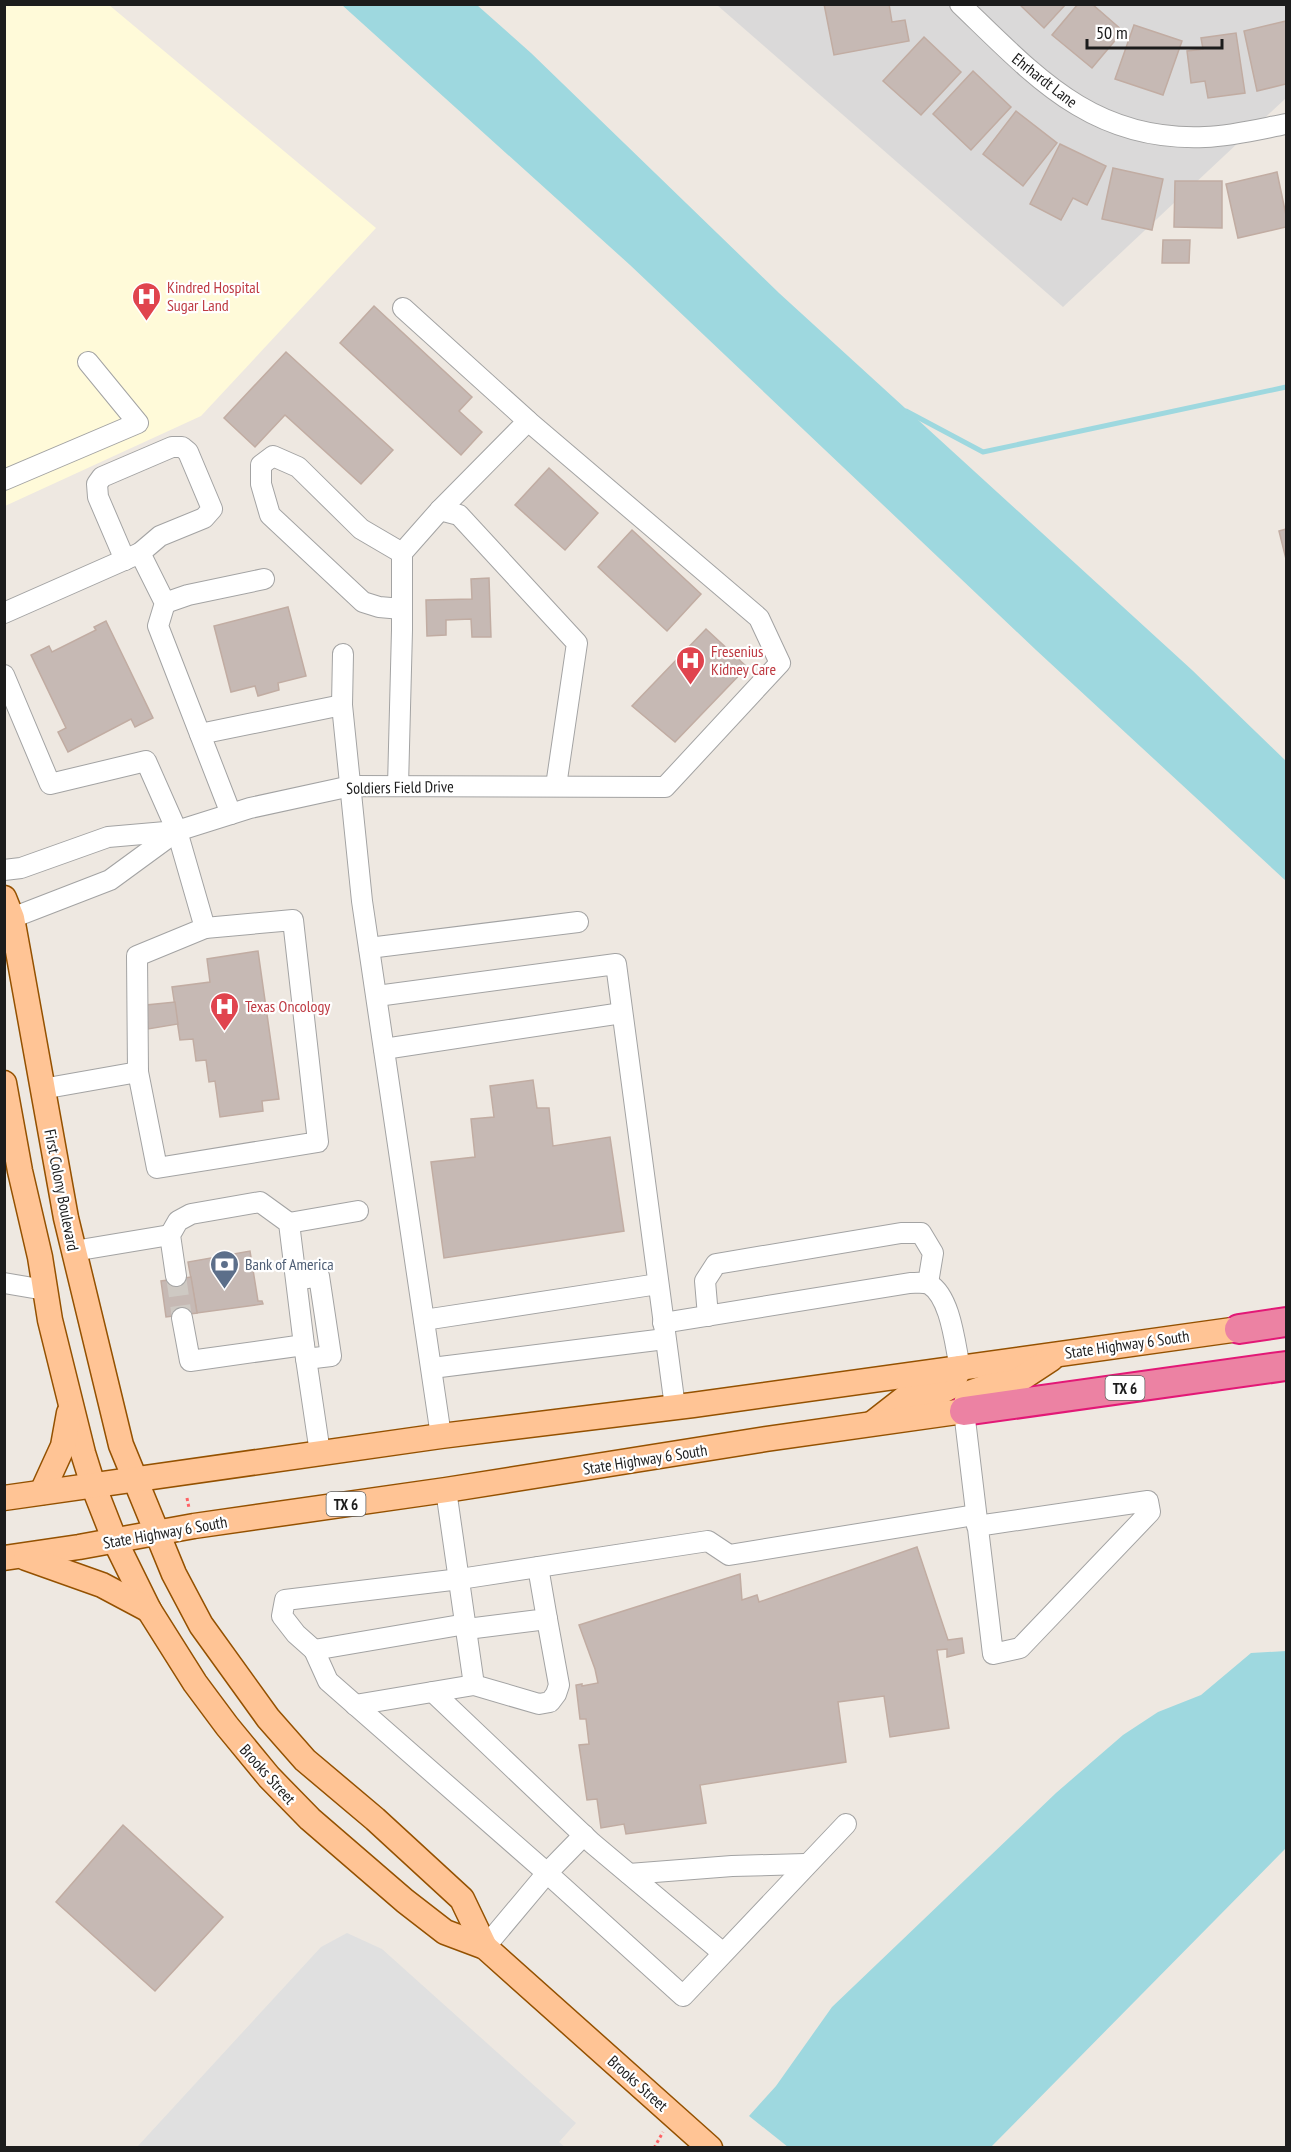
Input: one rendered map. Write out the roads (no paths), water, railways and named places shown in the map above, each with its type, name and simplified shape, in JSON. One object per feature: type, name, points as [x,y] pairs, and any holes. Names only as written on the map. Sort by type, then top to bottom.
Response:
[{"type":"highway","name":"State Highway 6 South","points":[[1239,1329],[1287,1322]]},
{"type":"highway","name":"State Highway 6 South","points":[[964,1411],[1287,1366]]},
{"type":"main road","name":"First Colony Boulevard","points":[[7,912],[74,1251],[121,1445],[156,1533]]},
{"type":"main road","points":[[4,1083],[57,1349],[93,1485]]},
{"type":"main road","name":"State Highway 6 South","points":[[4,1498],[441,1436],[675,1407],[1239,1329]]},
{"type":"main road","points":[[964,1411],[969,1393],[986,1387],[1016,1382],[1059,1354]]},
{"type":"main road","points":[[871,1424],[904,1398],[938,1394],[950,1387],[960,1368]]},
{"type":"main road","points":[[42,1492],[63,1446],[71,1401]]},
{"type":"main road","name":"State Highway 6 South","points":[[13,1557],[194,1526],[964,1411]]},
{"type":"main road","name":"Brooks Street","points":[[93,1485],[116,1541],[149,1610],[195,1683],[269,1777],[310,1819],[405,1901],[445,1932],[485,1947],[710,2148]]},
{"type":"main road","name":"Brooks Street","points":[[156,1533],[174,1574],[201,1625],[262,1711],[305,1761],[375,1819],[462,1899],[485,1947]]},
{"type":"main road","points":[[13,1557],[102,1585],[149,1610]]},
{"type":"street","name":"Ehrhardt Lane","points":[[960,4],[1031,73],[1065,99],[1101,119],[1137,131],[1205,137],[1287,124]]},
{"type":"street","points":[[398,786],[402,552],[440,510],[528,422],[403,308]]},
{"type":"street","points":[[4,480],[138,423],[88,362]]},
{"type":"street","name":"Soldiers Field Drive","points":[[4,870],[21,868],[108,837],[177,831],[231,814],[351,786],[665,787],[780,663],[759,618],[528,422]]},
{"type":"street","points":[[4,613],[133,556],[160,536],[204,518],[212,509],[188,452],[182,447],[172,447],[142,459],[102,477],[97,484],[98,497],[133,556],[165,603]]},
{"type":"street","points":[[402,552],[361,529],[298,467],[273,456],[261,465],[261,484],[270,515],[363,602],[379,607],[402,609]]},
{"type":"street","points":[[440,510],[459,515],[577,643],[556,786]]},
{"type":"street","points":[[165,603],[188,595],[264,579]]},
{"type":"street","points":[[165,603],[158,626],[231,814]]},
{"type":"street","points":[[343,654],[342,705],[362,900],[441,1436]]},
{"type":"street","points":[[4,675],[50,784],[146,761],[177,831],[205,928]]},
{"type":"street","points":[[200,734],[342,705]]},
{"type":"street","name":"Soldiers Field Drive","points":[[7,912],[110,880],[177,831]]},
{"type":"street","points":[[293,920],[318,1142],[158,1168],[138,1072],[137,956],[205,928],[293,920]]},
{"type":"street","points":[[369,948],[578,922]]},
{"type":"street","points":[[377,996],[616,964],[675,1407]]},
{"type":"street","points":[[384,1048],[622,1013]]},
{"type":"street","points":[[42,1089],[138,1072]]},
{"type":"street","points":[[176,1276],[170,1235],[178,1221],[191,1214],[260,1202],[289,1223],[358,1211]]},
{"type":"street","points":[[289,1223],[320,1453]]},
{"type":"street","points":[[708,1316],[705,1281],[717,1264],[901,1233],[921,1233],[933,1253],[927,1283]]},
{"type":"street","points":[[74,1251],[170,1235]]},
{"type":"street","points":[[182,1318],[190,1361],[305,1352],[331,1356],[319,1276],[297,1280]]},
{"type":"street","points":[[4,1282],[45,1290]]},
{"type":"street","points":[[432,1368],[664,1331],[708,1316],[910,1283],[927,1283],[940,1293],[947,1309],[960,1368]]},
{"type":"street","points":[[424,1320],[658,1284]]},
{"type":"street","points":[[846,1824],[805,1864],[683,1996],[547,1873],[328,1682],[314,1650],[296,1634],[282,1616],[285,1600],[460,1580],[708,1542],[729,1555],[976,1520],[1148,1500],[1150,1512],[1020,1648],[993,1654],[976,1520],[964,1411]]},
{"type":"street","points":[[446,1490],[474,1685]]},
{"type":"street","points":[[354,1705],[474,1685],[539,1704],[550,1702],[559,1685],[538,1568]]},
{"type":"street","points":[[314,1650],[466,1627],[547,1619]]},
{"type":"street","points":[[433,1692],[584,1836],[723,1953]]},
{"type":"street","points":[[485,1947],[547,1873],[584,1836]]},
{"type":"street","points":[[629,1874],[732,1866],[805,1864]]},
{"type":"water","points":[[342,5],[477,5],[531,53],[779,293],[1192,670],[1286,761],[1286,881],[1036,650],[630,265]]},
{"type":"water","points":[[1286,1651],[1286,1848],[991,2147],[788,2147],[749,2116],[776,2086],[832,2007],[1056,1793],[1123,1735],[1158,1712],[1201,1695],[1251,1653]]},
{"type":"waterway","points":[[906,411],[983,452],[1286,387]]},
{"type":"tunnel","points":[[176,1276],[182,1318]]},
{"type":"place","name":"Kindred Hospital Sugar Land","points":[[146,322]]},
{"type":"place","name":"Fresenius Kidney Care","points":[[690,686]]},
{"type":"place","name":"Texas Oncology","points":[[224,1032]]},
{"type":"place","name":"Bank of America","points":[[224,1290]]}]
